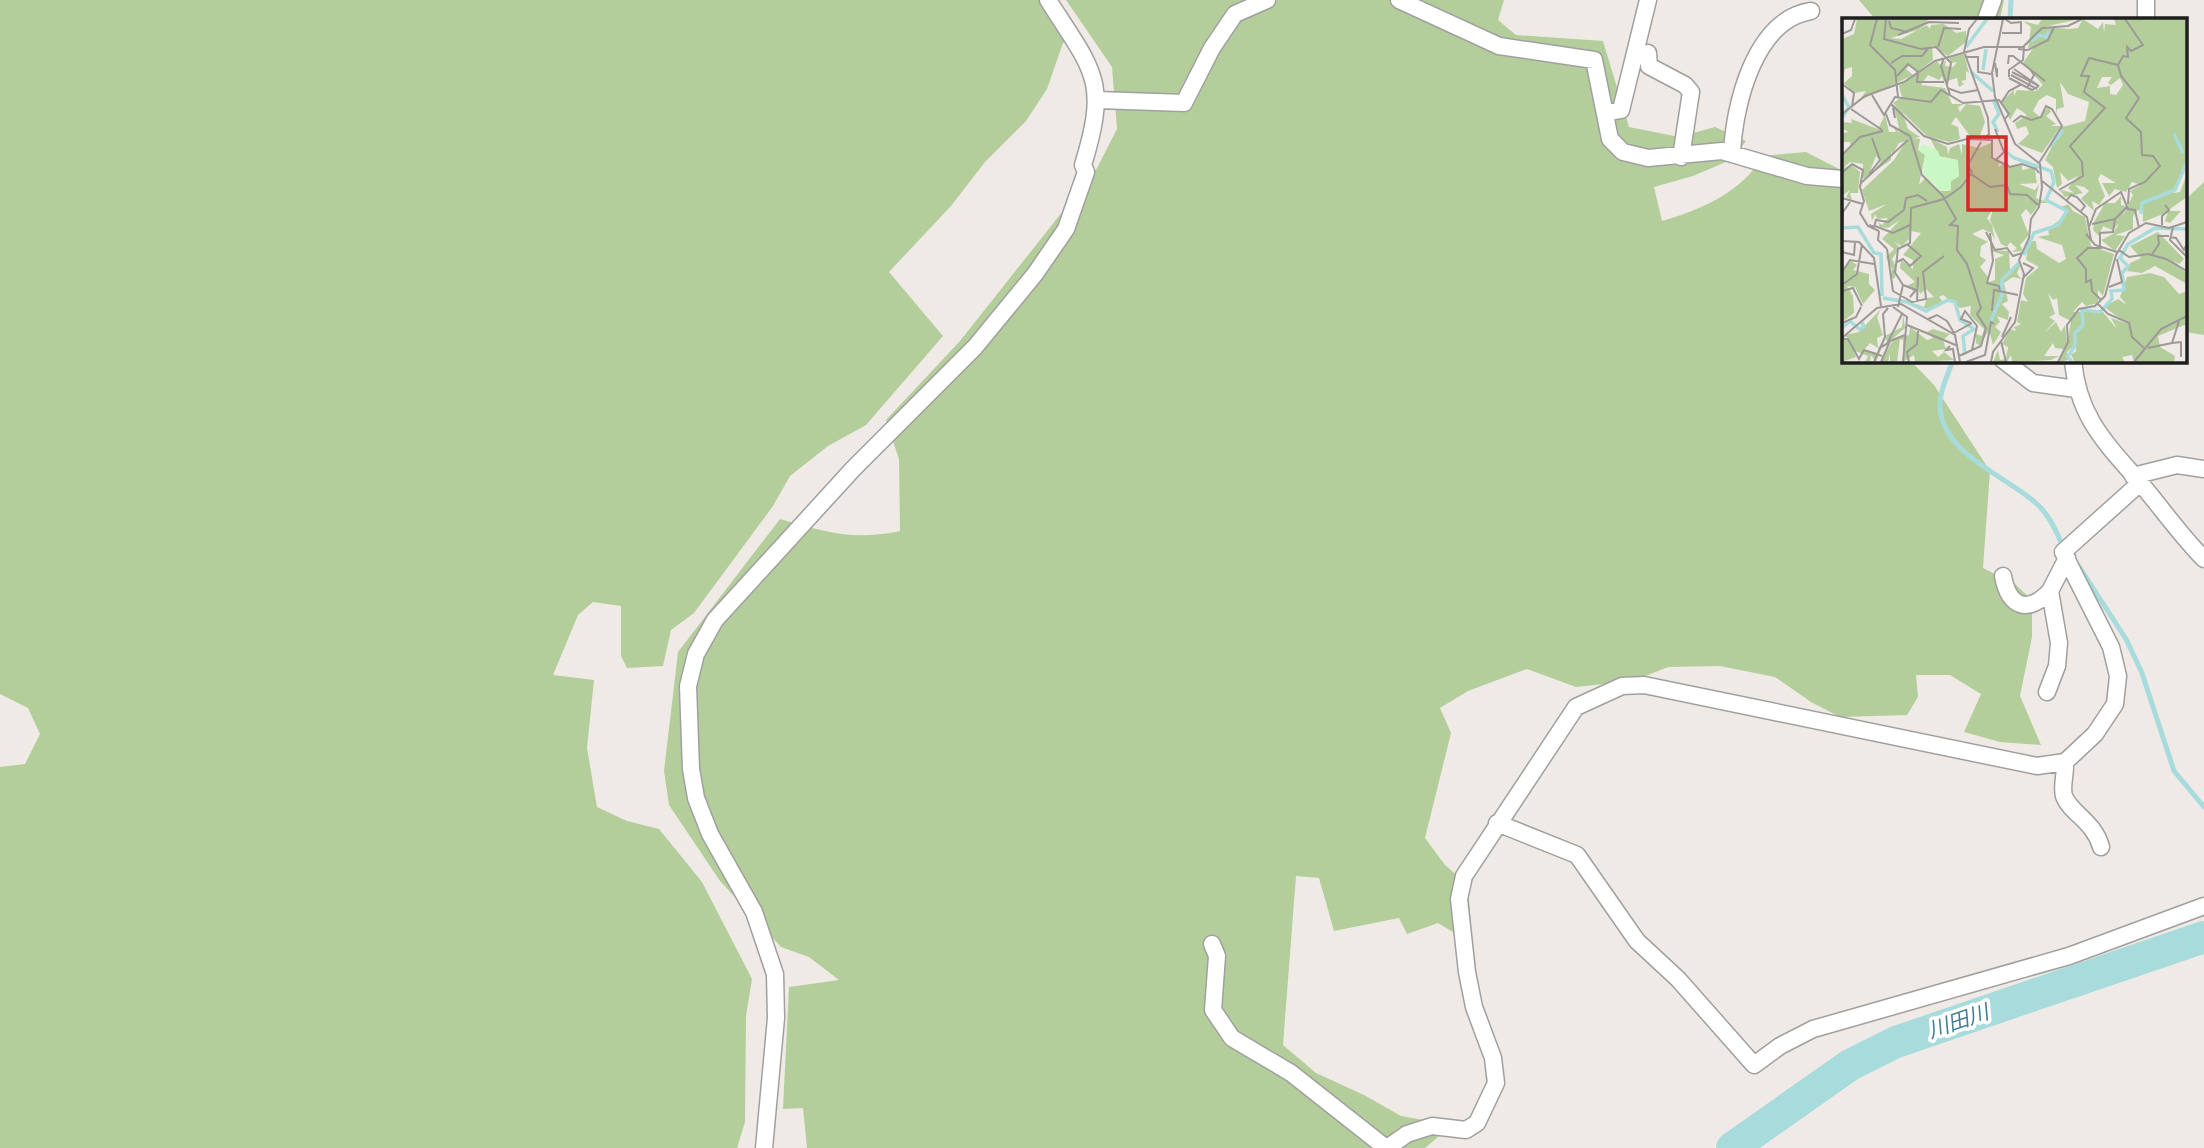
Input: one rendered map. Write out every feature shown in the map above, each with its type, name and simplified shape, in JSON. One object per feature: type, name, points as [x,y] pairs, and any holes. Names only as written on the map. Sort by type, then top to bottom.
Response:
[{"type":"street","points":[[764,1148],[776,1018],[775,974],[754,912],[710,834],[696,798],[691,769],[688,687],[696,654],[715,620],[853,469],[975,347],[1035,274],[1070,217],[1086,172],[1083,165],[1095,125],[1098,100],[1090,66],[1048,0]]},
{"type":"street","points":[[1098,100],[1184,103],[1212,48],[1235,14],[1267,0]]},
{"type":"street","points":[[1399,0],[1499,46],[1594,60],[1610,139],[1623,152],[1648,158],[1681,157],[1722,151],[1807,176],[1842,179]]},
{"type":"street","points":[[1605,113],[1621,110],[1648,0]]},
{"type":"street","points":[[1986,18],[1993,0]]},
{"type":"street","points":[[2146,0],[2146,18]]},
{"type":"street","points":[[1732,154],[1733,131],[1757,50],[1776,27],[1801,12],[1811,11]]},
{"type":"street","points":[[1648,53],[1649,66],[1685,85],[1691,92],[1681,157]]},
{"type":"street","points":[[2006,362],[2033,383],[2076,389]]},
{"type":"street","points":[[2073,362],[2076,389],[2088,419],[2183,539],[2204,559]]},
{"type":"street","points":[[1212,944],[1217,956],[1213,1010],[1232,1038],[1291,1073],[1386,1148],[1407,1134],[1432,1126],[1466,1130],[1477,1123],[1496,1083],[1493,1058],[1474,1007],[1469,983],[1459,899],[1464,876],[1576,707],[1622,686],[1644,685],[2037,766],[2065,762],[2095,734],[2115,704],[2118,676],[2111,647],[2063,552],[2136,479],[2177,465],[2204,469]]},
{"type":"street","points":[[2003,576],[2005,589],[2013,600],[2025,606],[2038,604],[2050,591],[2067,558]]},
{"type":"street","points":[[2047,692],[2057,666],[2059,643],[2050,591]]},
{"type":"street","points":[[2065,762],[2067,777],[2062,789],[2066,800],[2087,820],[2101,847]]},
{"type":"street","points":[[1497,823],[1577,855],[1637,941],[1678,979],[1754,1065],[1780,1046],[1814,1028],[2070,956],[2204,906]]},
{"type":"green space","points":[[0,0],[1057,0],[1079,35],[1063,43],[1047,89],[1026,121],[985,162],[951,206],[889,272],[943,336],[866,425],[828,446],[790,476],[773,506],[694,613],[671,630],[663,666],[627,668],[621,656],[621,606],[593,602],[578,615],[553,675],[594,680],[587,748],[597,807],[627,821],[659,829],[702,882],[752,979],[746,1016],[745,1122],[737,1148],[0,1148],[0,767],[25,764],[40,734],[28,708],[0,694]]},
{"type":"green space","points":[[1066,0],[1504,0],[1498,20],[1516,35],[1603,41],[1629,127],[1679,137],[1715,127],[1746,141],[1733,159],[1693,176],[1654,187],[1662,221],[1690,212],[1719,198],[1744,180],[1762,156],[1806,152],[1842,170],[1842,362],[1912,362],[1934,385],[1990,471],[1983,568],[2015,584],[2032,600],[2032,637],[2020,696],[2041,745],[2000,742],[1964,732],[1981,694],[1950,675],[1916,675],[1918,697],[1907,715],[1840,717],[1811,702],[1775,677],[1720,666],[1668,667],[1633,681],[1576,687],[1527,669],[1468,691],[1440,708],[1451,733],[1425,838],[1445,865],[1468,885],[1471,926],[1460,958],[1453,932],[1438,923],[1407,934],[1399,918],[1334,931],[1319,878],[1296,876],[1283,1045],[1316,1073],[1401,1116],[1452,1125],[1425,1148],[807,1148],[803,1108],[783,1109],[789,987],[839,980],[809,957],[781,947],[720,881],[669,805],[664,771],[678,652],[780,519],[839,534],[867,535],[900,531],[899,459],[886,420],[960,341],[1097,168],[1117,129],[1112,67]]},
{"type":"green space","points":[[1859,0],[2004,0],[2000,18],[1874,18]]},
{"type":"green space","points":[[2204,182],[2204,335],[2186,332],[2186,199]]},
{"type":"waterway","points":[[2010,18],[2011,0]]},
{"type":"waterway","points":[[1952,362],[1940,401],[1944,424],[1952,438],[1978,463],[2037,504],[2050,520],[2060,540]]},
{"type":"waterway","points":[[2078,565],[2126,639],[2142,673],[2174,771],[2204,807]]},
{"type":"waterway","name":"川田川","points":[[1732,1148],[1850,1065],[1896,1042],[2204,937]]}]
